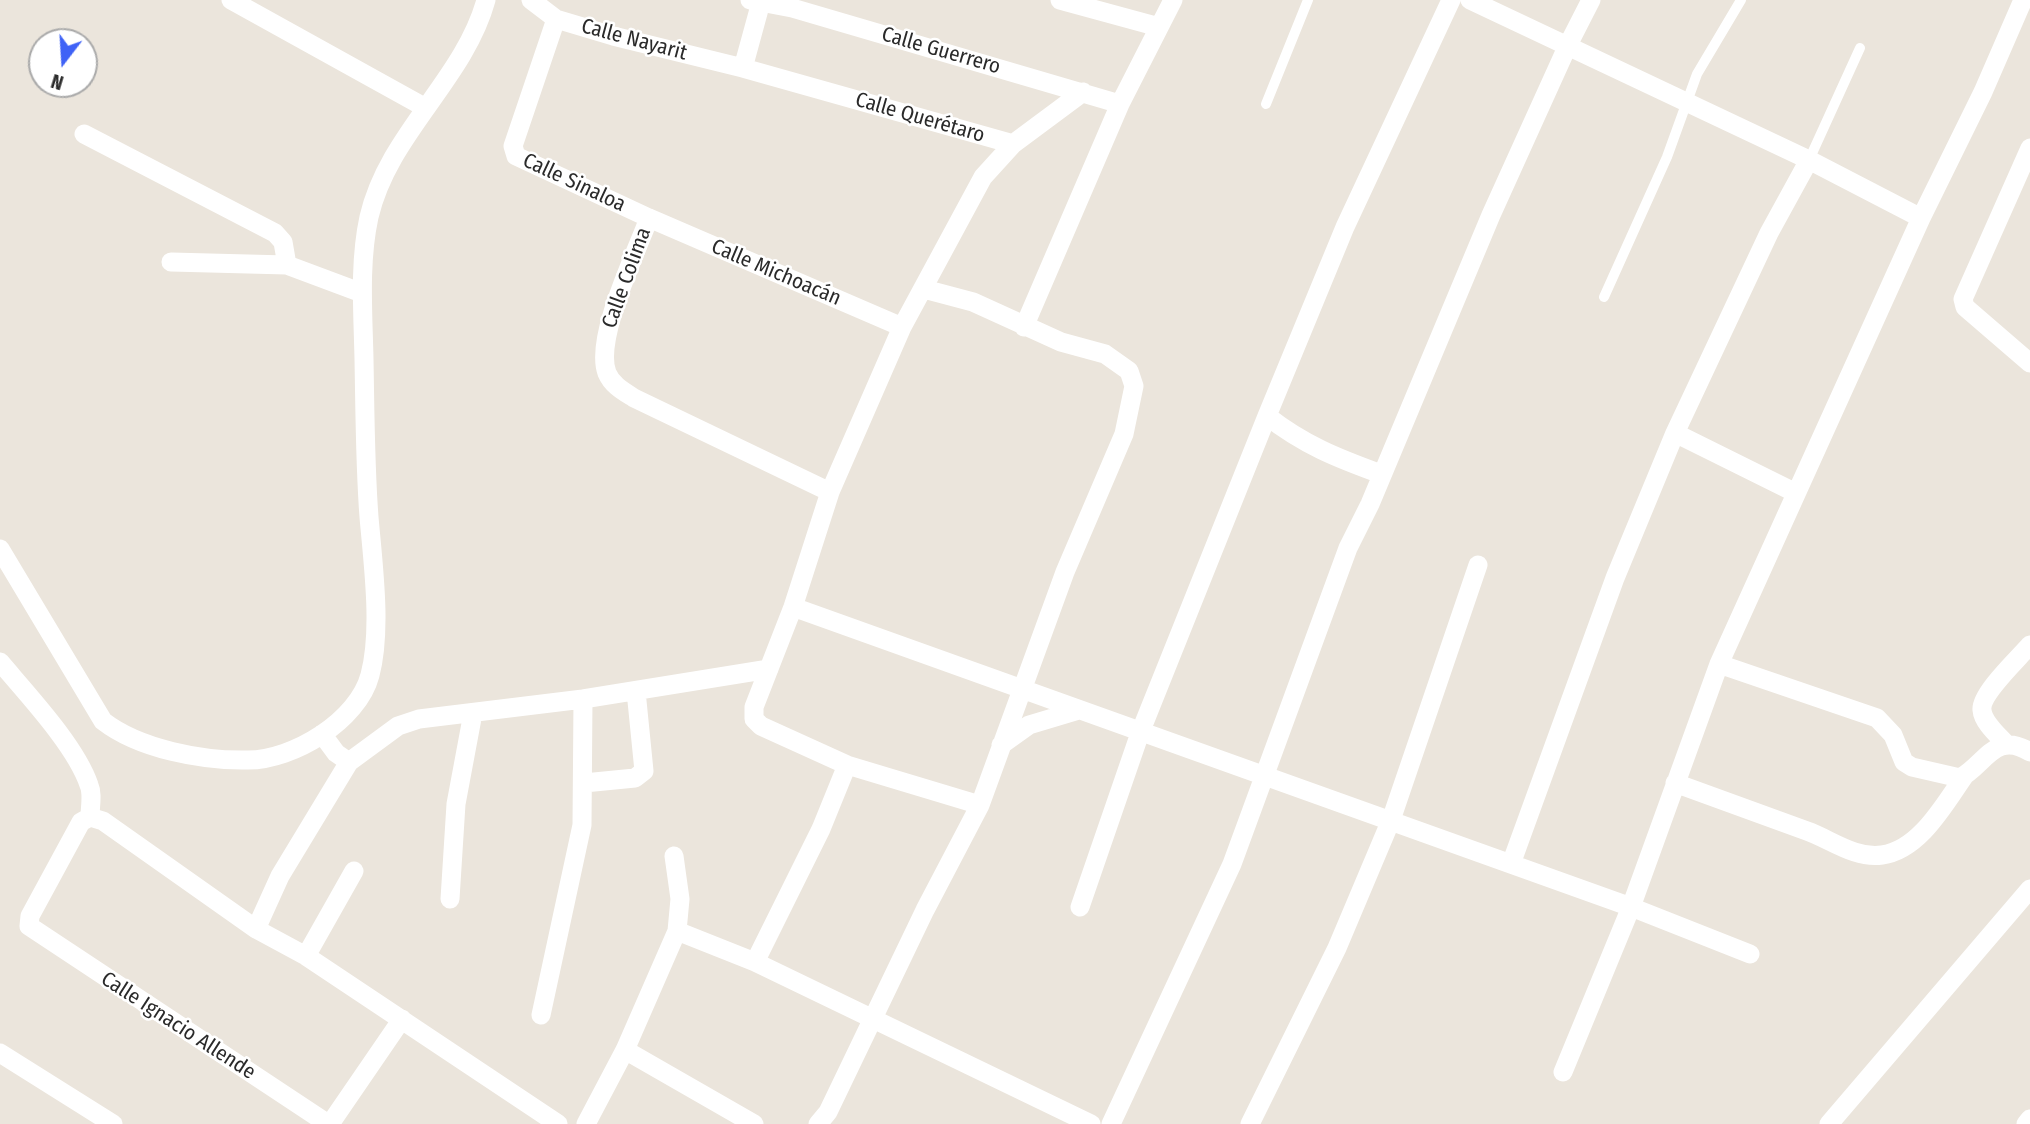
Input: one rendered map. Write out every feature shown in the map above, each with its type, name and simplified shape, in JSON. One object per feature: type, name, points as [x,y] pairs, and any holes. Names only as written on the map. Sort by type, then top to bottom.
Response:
[{"type":"street","points":[[231,0],[426,108]]},
{"type":"street","points":[[256,929],[281,876],[333,747],[362,698],[371,674],[374,572],[366,480],[362,293],[363,255],[375,195],[403,139],[479,24],[486,0]]},
{"type":"street","name":"Calle Nayarit","points":[[531,0],[556,19],[743,68]]},
{"type":"street","points":[[1060,0],[1159,27]]},
{"type":"street","points":[[1024,327],[1120,104],[1173,0]]},
{"type":"street","points":[[1080,907],[1140,733],[1267,416],[1345,227],[1451,0]]},
{"type":"street","points":[[1470,0],[1626,76],[1809,160],[1921,218]]},
{"type":"street","points":[[1111,1124],[1233,864],[1348,548],[1567,45],[1591,0]]},
{"type":"street","points":[[1563,1072],[1631,907],[1719,664],[2023,0]]},
{"type":"street","points":[[743,68],[756,1]]},
{"type":"street","name":"Calle Guerrero","points":[[756,1],[793,4],[1120,104]]},
{"type":"street","name":"Calle Sinaloa","points":[[556,19],[513,146],[514,154],[649,218]]},
{"type":"street","name":"Calle Querétaro","points":[[743,68],[1013,144],[1083,92]]},
{"type":"street","points":[[84,134],[275,233],[283,242],[287,265]]},
{"type":"street","points":[[980,805],[846,765],[761,726],[754,719],[754,707],[793,607],[830,492],[902,327],[984,177],[1013,144]]},
{"type":"street","points":[[2030,148],[1963,299],[1965,307],[2030,363]]},
{"type":"street","points":[[1511,864],[1615,578],[1675,433],[1769,233],[1809,160]]},
{"type":"street","name":"Calle Michoacán","points":[[649,218],[902,327]]},
{"type":"street","name":"Calle Colima","points":[[649,218],[606,334],[603,356],[610,378],[634,398],[830,492]]},
{"type":"street","points":[[171,262],[287,265],[362,293]]},
{"type":"street","points":[[818,1124],[828,1112],[871,1019],[980,805],[1065,572],[1124,434],[1134,386],[1129,371],[1119,362],[1024,327],[973,302],[924,289]]},
{"type":"street","points":[[1267,416],[1297,440],[1381,474]]},
{"type":"street","points":[[1675,433],[1796,493]]},
{"type":"street","points":[[0,549],[103,721],[122,736],[147,745],[230,761],[263,760],[333,747],[419,719],[583,699],[769,669]]},
{"type":"street","points":[[1250,1124],[1337,948],[1391,820],[1478,565]]},
{"type":"street","points":[[793,607],[1631,907],[1750,954]]},
{"type":"street","points":[[2007,745],[1985,718],[1981,708],[1985,697],[2030,645]]},
{"type":"street","points":[[0,662],[49,720],[85,776],[91,790],[90,817],[103,821],[127,836],[256,929],[306,956],[558,1124]]},
{"type":"street","points":[[1719,664],[1877,718],[1887,726],[1904,762],[1912,767],[1954,778],[1965,775]]},
{"type":"street","points":[[584,783],[635,778],[644,771],[636,691]]},
{"type":"street","points":[[541,1015],[582,825],[583,699]]},
{"type":"street","points":[[1001,745],[1030,725],[1079,710]]},
{"type":"street","points":[[450,900],[460,773],[473,713]]},
{"type":"street","points":[[1675,783],[1856,852],[1882,856],[1918,836],[1965,775],[1993,748],[2007,745],[2030,752]]},
{"type":"street","points":[[755,962],[821,828],[846,765]]},
{"type":"street","name":"Calle Ignacio Allende","points":[[90,817],[81,822],[30,916],[29,926],[329,1124]]},
{"type":"street","points":[[586,1124],[625,1050],[677,931],[680,899],[674,856]]},
{"type":"street","points":[[306,956],[354,871]]},
{"type":"street","points":[[1829,1124],[2030,889]]},
{"type":"street","points":[[677,931],[755,962],[1091,1124]]},
{"type":"street","points":[[329,1124],[402,1019]]},
{"type":"street","points":[[625,1050],[754,1124]]},
{"type":"street","points":[[0,1053],[113,1124]]},
{"type":"street","points":[[2026,1124],[2030,1119]]},
{"type":"lane","points":[[1266,104],[1308,0]]},
{"type":"lane","points":[[1604,298],[1667,157],[1697,74],[1741,0]]},
{"type":"lane","points":[[1809,160],[1860,48]]}]
